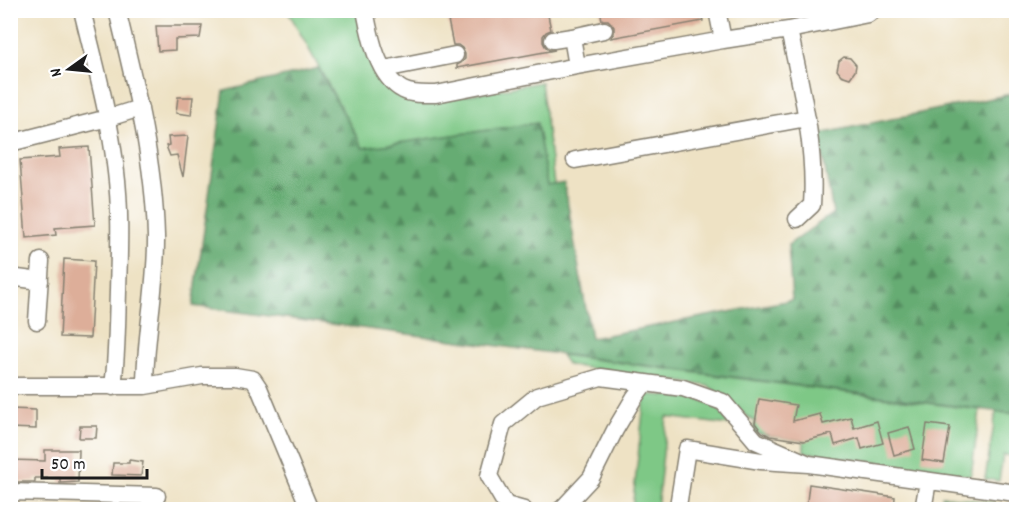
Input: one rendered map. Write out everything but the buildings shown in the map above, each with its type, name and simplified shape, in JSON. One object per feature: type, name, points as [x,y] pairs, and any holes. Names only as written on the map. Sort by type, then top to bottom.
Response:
[{"type":"street","points":[[82,10],[108,118],[117,172],[119,212],[116,363],[113,387]]},
{"type":"street","points":[[117,10],[140,108],[153,196],[156,237],[145,386]]},
{"type":"street","points":[[365,10],[373,51],[384,69],[393,82],[403,90],[419,95],[436,94],[577,66],[789,30],[868,14],[873,10]]},
{"type":"street","points":[[717,10],[723,40]]},
{"type":"street","points":[[553,40],[604,30]]},
{"type":"street","points":[[789,30],[810,136],[813,192],[812,205],[797,219]]},
{"type":"street","points":[[572,37],[577,66]]},
{"type":"street","points":[[384,69],[454,55]]},
{"type":"street","points":[[10,143],[140,108]]},
{"type":"street","points":[[575,160],[807,118]]},
{"type":"street","points":[[37,321],[41,261]]},
{"type":"street","points":[[10,277],[40,281]]},
{"type":"street","points":[[116,363],[145,366]]},
{"type":"street","points":[[10,386],[145,386],[202,376],[235,376],[254,379],[310,510]]},
{"type":"street","points":[[524,510],[507,505],[489,476],[503,424],[537,396],[601,377],[683,388],[723,402],[756,441],[809,464]]},
{"type":"street","points":[[560,510],[591,478],[615,430],[645,383]]},
{"type":"street","points":[[678,506],[687,449],[761,461],[809,464],[1017,493]]},
{"type":"street","points":[[923,510],[928,481]]},
{"type":"street","points":[[10,492],[157,496]]},
{"type":"green space","points":[[288,11],[358,11],[366,53],[379,78],[430,102],[541,82],[554,184],[547,185],[537,123],[363,148]]},
{"type":"green space","points":[[318,68],[363,148],[537,123],[547,185],[564,182],[591,338],[792,300],[788,245],[833,213],[819,134],[1016,93],[1016,414],[193,306],[224,91]]},
{"type":"green space","points":[[561,355],[980,410],[971,476],[804,452],[804,441],[753,433],[755,422],[708,386],[568,365]]},
{"type":"green space","points":[[645,394],[704,401],[720,410],[729,425],[667,417],[657,509],[632,510]]},
{"type":"green space","points":[[996,412],[1016,414],[1013,456],[1003,455],[999,481],[985,479]]},
{"type":"green space","points":[[942,496],[996,503],[995,509],[940,509]]}]
